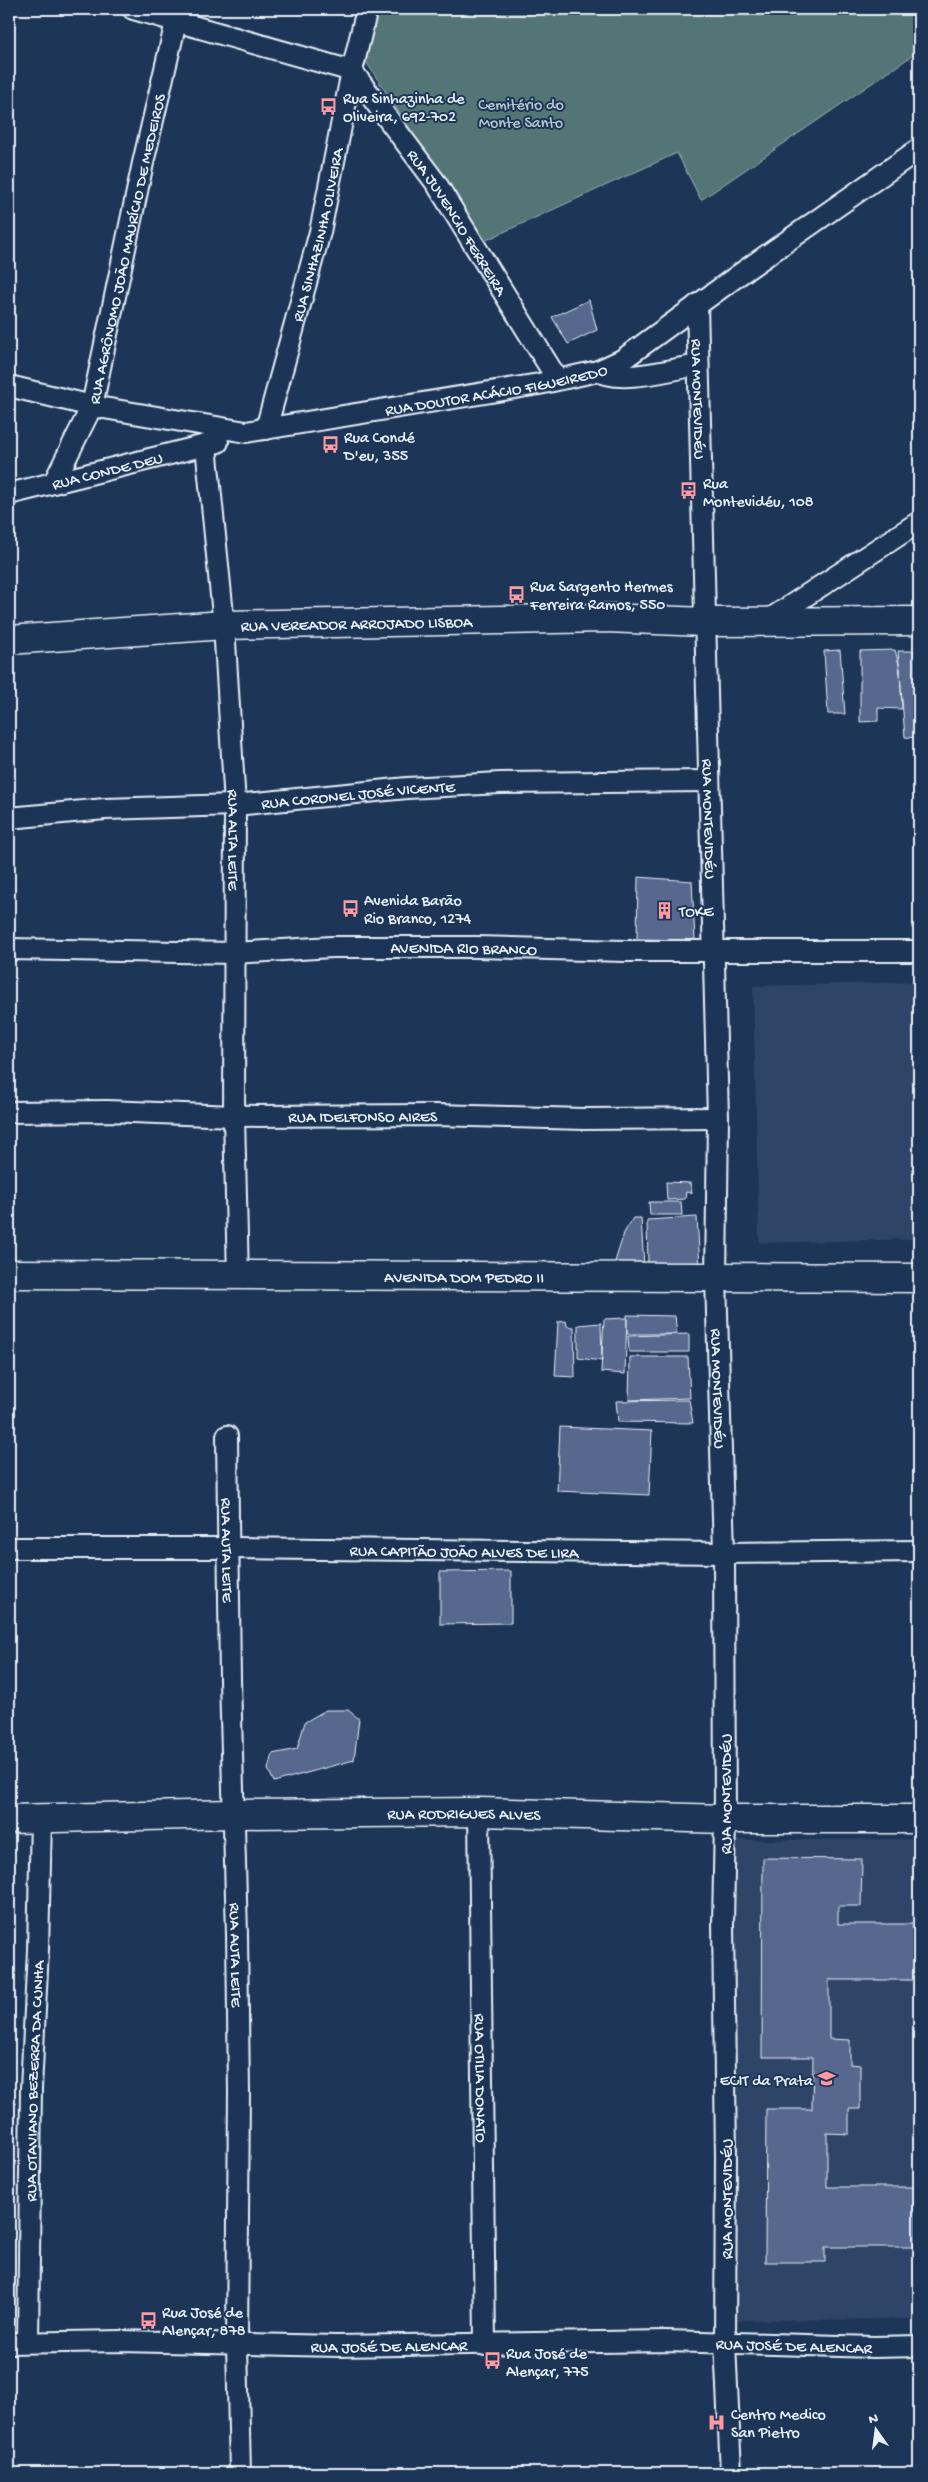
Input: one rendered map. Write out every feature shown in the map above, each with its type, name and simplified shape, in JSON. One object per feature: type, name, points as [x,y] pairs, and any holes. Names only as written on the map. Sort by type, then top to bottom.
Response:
[{"type":"main road","name":"RUA VEREADOR ARROJADO LISBOA","points":[[9,640],[224,625],[607,618],[704,622],[919,621]]},
{"type":"main road","name":"AVENIDA DOM PEDRO II","points":[[9,1274],[919,1278]]},
{"type":"main road","name":"RUA RODRIGUES ALVES","points":[[9,1819],[234,1814],[480,1812],[725,1819],[919,1819]]},
{"type":"street","points":[[132,9],[178,15],[352,71]]},
{"type":"street","name":"RUA SINHAZINHA OLIVEIRA","points":[[266,428],[320,232],[352,71],[367,9]]},
{"type":"street","name":"RUA AGRÔNOMO JOÃO MAURÍCIO DE MEDEIROS","points":[[54,482],[92,406],[143,163],[178,15]]},
{"type":"street","name":"RUA JUVENCIO FERREIRA","points":[[352,71],[436,183],[557,379]]},
{"type":"street","name":"RUA DOUTOR ACÁCIO FIGUEIREDO","points":[[9,386],[92,406],[246,432],[598,371],[622,360],[697,304],[919,149]]},
{"type":"street","name":"RUA MONTEVIDÉU","points":[[697,304],[718,1118],[716,1278],[724,1554],[725,2343],[731,2473]]},
{"type":"street","points":[[598,371],[603,374],[633,376],[698,365]]},
{"type":"street","points":[[206,446],[246,432]]},
{"type":"street","name":"RUA CONDE DEU","points":[[9,494],[206,446]]},
{"type":"street","name":"RUA ALTA LEITE","points":[[206,446],[224,625],[235,805],[234,1116],[238,1276]]},
{"type":"street","points":[[767,621],[919,522]]},
{"type":"street","name":"RUA CORONEL JOSÉ VICENTE","points":[[9,818],[105,809],[235,805],[407,788],[500,783],[708,781]]},
{"type":"street","name":"AVENIDA RIO BRANCO","points":[[9,949],[234,953],[332,947],[919,951]]},
{"type":"street","name":"RUA IDELFONSO AIRES","points":[[9,1112],[107,1111],[234,1116],[437,1115],[584,1119],[718,1118]]},
{"type":"street","name":"RUA AUTA LEITE","points":[[227,1436],[239,2092],[237,2344],[240,2473]]},
{"type":"street","name":"RUA CAPITÃO JOÃO ALVES DE LIRA","points":[[9,1548],[229,1548],[724,1554],[919,1552]]},
{"type":"street","name":"RUA OTILIA DONATO","points":[[480,1812],[485,2345]]},
{"type":"street","name":"RUA OTAVIANO BEZERRA DA CUNHA","points":[[19,2342],[38,1950],[41,1819]]},
{"type":"street","name":"RUA JOSÉ DE ALENCAR","points":[[19,2342],[121,2341],[237,2344],[485,2345],[666,2341],[919,2346]]},
{"type":"shaded area","points":[[919,982],[919,1239],[759,1243],[753,986]]},
{"type":"shaded area","name":"ECIT da Prata","points":[[919,1839],[919,2319],[737,2320],[733,1840]]},
{"type":"green space","name":"Cemitério do Monte Santo","points":[[366,9],[919,9],[919,51],[701,200],[677,153],[482,242],[358,49]]},
{"type":"building","points":[[589,300],[597,330],[568,344],[552,317]]},
{"type":"building","points":[[840,650],[845,714],[828,714],[824,651]]},
{"type":"building","points":[[895,650],[900,668],[902,709],[878,708],[878,721],[860,722],[860,651]]},
{"type":"building","points":[[898,651],[919,651],[919,738],[905,737]]},
{"type":"building","name":"TOKE","points":[[638,877],[692,881],[695,940],[637,939]]},
{"type":"building","points":[[666,1182],[690,1183],[692,1193],[686,1192],[685,1199],[667,1200]]},
{"type":"building","points":[[649,1202],[681,1202],[682,1215],[650,1215]]},
{"type":"building","points":[[697,1217],[700,1267],[648,1266],[647,1220]]},
{"type":"building","points":[[633,1218],[641,1218],[644,1266],[613,1268],[624,1233]]},
{"type":"building","points":[[627,1315],[675,1316],[677,1334],[627,1334]]},
{"type":"building","points":[[627,1318],[625,1374],[601,1372],[604,1319]]},
{"type":"building","points":[[566,1321],[567,1326],[574,1327],[575,1377],[555,1376],[558,1322]]},
{"type":"building","points":[[601,1323],[602,1361],[578,1358],[578,1325]]},
{"type":"building","points":[[689,1334],[689,1352],[629,1352],[628,1336]]},
{"type":"building","points":[[630,1357],[688,1357],[690,1398],[629,1400]]},
{"type":"building","points":[[689,1400],[693,1423],[618,1422],[616,1401]]},
{"type":"building","points":[[560,1427],[652,1431],[649,1495],[557,1491]]},
{"type":"building","points":[[511,1571],[511,1623],[440,1624],[440,1572]]},
{"type":"building","points":[[326,1710],[348,1710],[359,1719],[354,1760],[274,1782],[268,1769],[272,1754],[297,1749],[305,1722]]},
{"type":"building","points":[[763,1858],[862,1859],[861,1906],[838,1906],[838,1924],[919,1924],[919,1980],[829,1980],[829,2039],[850,2040],[850,2064],[860,2065],[860,2109],[849,2109],[849,2134],[827,2133],[827,2187],[917,2187],[917,2247],[825,2247],[825,2262],[765,2262],[766,2109],[812,2109],[813,2057],[762,2057]]},
{"type":"place","name":"Rua Sinhazinha de Oliveira, 692-702","points":[[329,106]]},
{"type":"place","name":"Rua Condé D'eu, 355","points":[[330,445]]},
{"type":"place","name":"Rua Montevidéu, 108","points":[[689,491]]},
{"type":"place","name":"Rua Sargento Hermes Ferreira Ramos, 550","points":[[516,594]]},
{"type":"place","name":"Avenida Barão Rio Branco, 1274","points":[[350,908]]},
{"type":"place","name":"TOKE","points":[[665,910]]},
{"type":"place","name":"ECIT da Prata","points":[[827,2079]]},
{"type":"place","name":"Rua José de Alençar, 878","points":[[148,2320]]},
{"type":"place","name":"Rua José de Alençar, 775","points":[[492,2361]]},
{"type":"place","name":"Centro Medico San Pietro","points":[[717,2422]]}]
